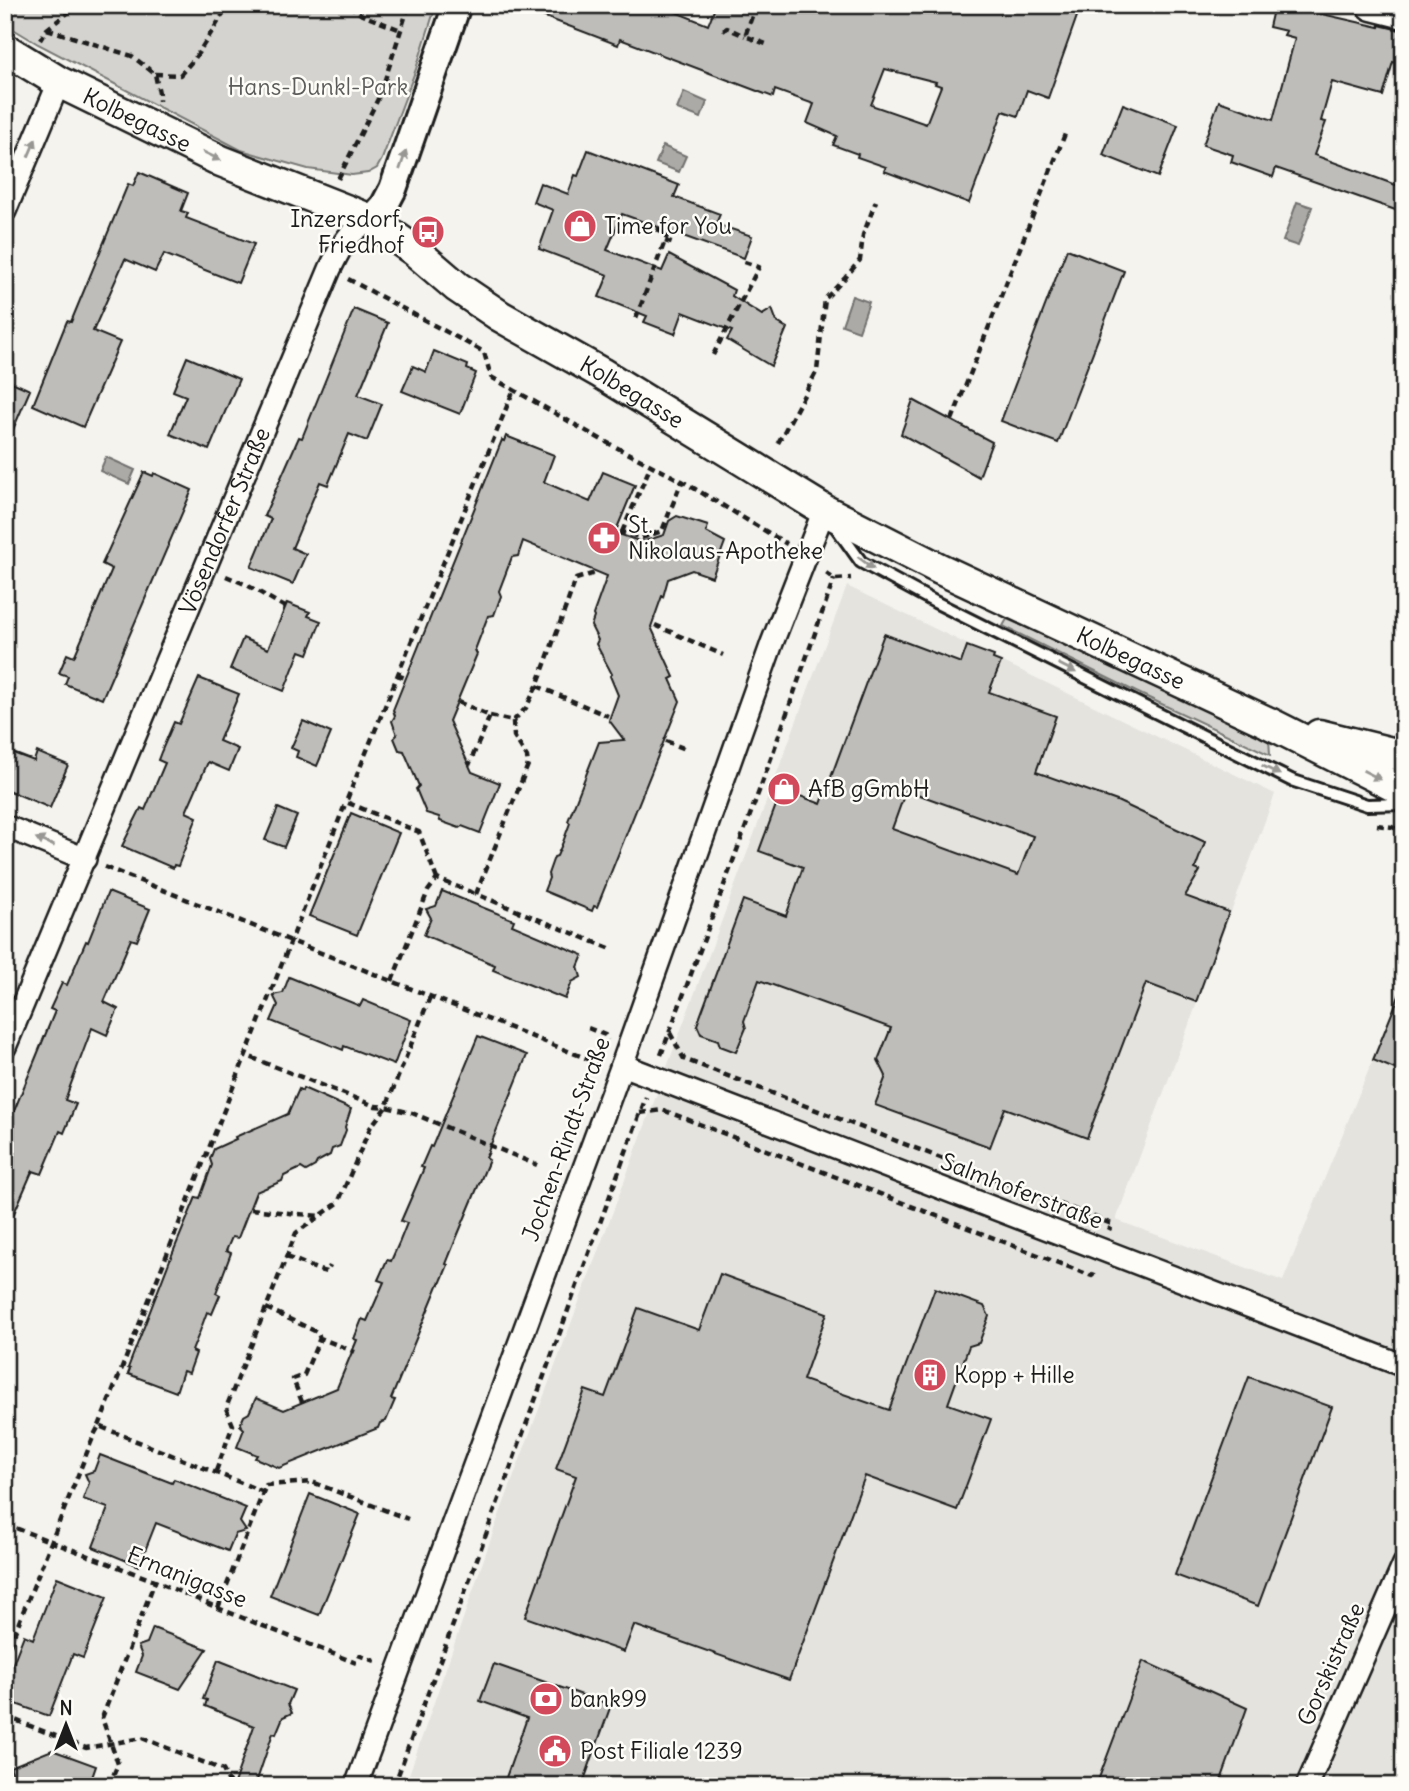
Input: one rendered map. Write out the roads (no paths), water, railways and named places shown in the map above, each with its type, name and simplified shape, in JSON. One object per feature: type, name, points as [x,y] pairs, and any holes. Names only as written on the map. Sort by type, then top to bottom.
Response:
[{"type":"main road","points":[[1372,5],[1404,13]]},
{"type":"main road","name":"Kolbegasse","points":[[5,49],[50,77],[221,161],[372,220],[415,251],[457,287],[500,316],[626,388],[824,510],[940,569],[1267,722],[1404,791]]},
{"type":"main road","name":"Kolbegasse","points":[[1267,722],[1404,756]]},
{"type":"street","name":"Vösendorfer Straße","points":[[5,1047],[330,269],[342,243],[358,227],[372,220],[393,189],[457,5]]},
{"type":"street","points":[[5,211],[50,77]]},
{"type":"street","name":"Jochen-Rindt-Straße","points":[[356,1786],[622,1065],[772,643],[824,510]]},
{"type":"street","points":[[5,826],[85,859]]},
{"type":"street","name":"Salmhoferstraße","points":[[622,1065],[1404,1366]]},
{"type":"street","name":"Gorskistraße","points":[[1307,1786],[1404,1564]]},
{"type":"lane","points":[[824,510],[861,562],[935,602],[1291,780],[1367,806],[1404,804]]},
{"type":"place","name":"Time for You","points":[[580,226]]},
{"type":"place","name":"Inzersdorf, Friedhof","points":[[428,232]]},
{"type":"place","name":"St. Nikolaus-Apotheke","points":[[604,538]]},
{"type":"place","name":"AfB gGmbH","points":[[784,789]]},
{"type":"place","name":"Kopp + Hille","points":[[930,1375]]},
{"type":"place","name":"bank99","points":[[546,1699]]},
{"type":"place","name":"Post Filiale 1239","points":[[555,1751]]},
{"type":"park label","name":"Hans-Dunkl-Park","points":[[318,87]]}]
